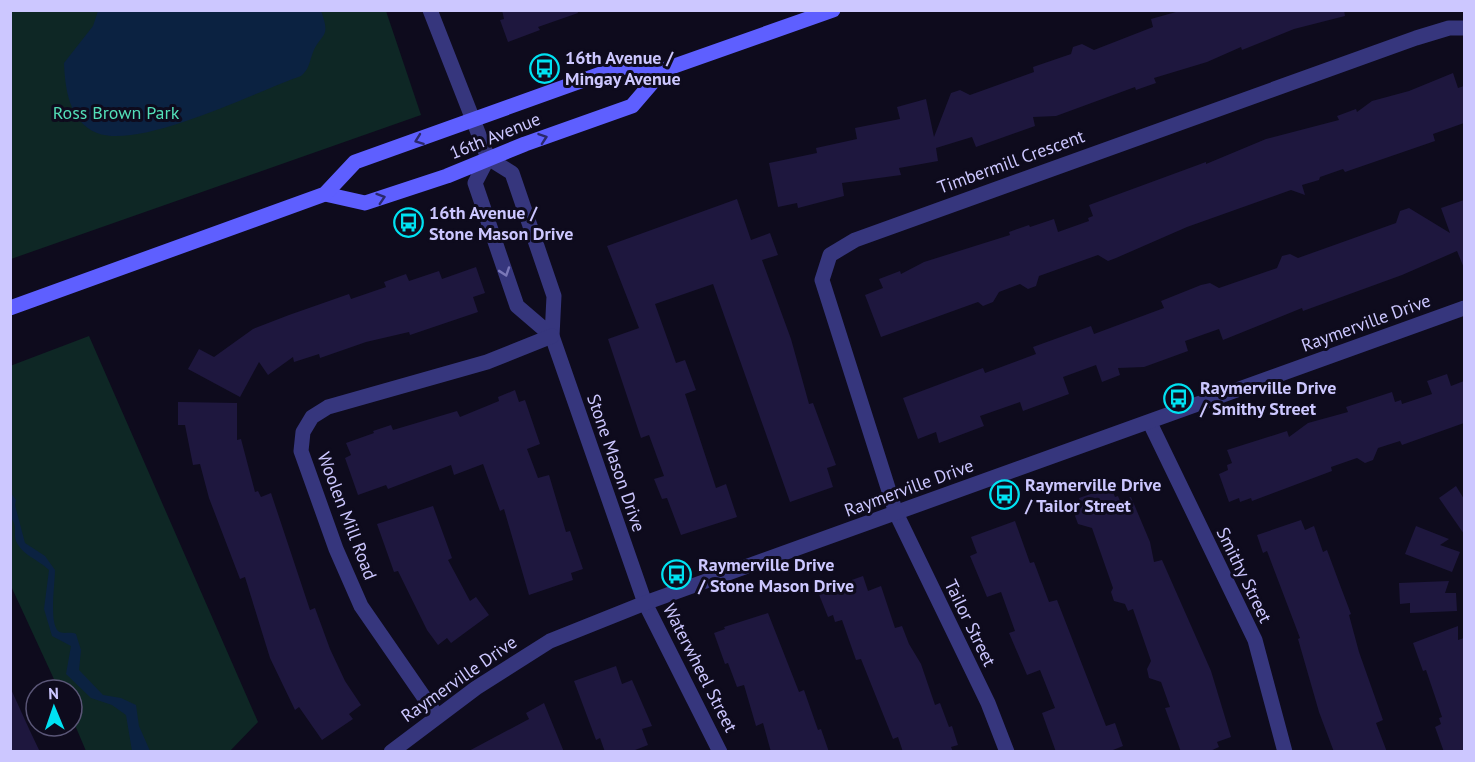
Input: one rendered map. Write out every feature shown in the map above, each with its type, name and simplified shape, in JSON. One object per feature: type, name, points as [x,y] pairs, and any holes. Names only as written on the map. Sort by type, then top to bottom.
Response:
[{"type":"main road","name":"16th Avenue","points":[[10,308],[325,194],[355,162],[620,67],[663,70],[833,10]]},
{"type":"main road","name":"16th Avenue","points":[[325,194],[365,203],[447,176],[488,158],[632,106],[663,70]]},
{"type":"street","points":[[430,10],[488,158],[476,183],[517,306],[552,336]]},
{"type":"street","name":"Timbermill Crescent","points":[[896,513],[822,280],[830,255],[855,240],[1416,38],[1449,28],[1464,28]]},
{"type":"street","name":"Stone Mason Drive","points":[[488,158],[512,173],[554,296],[552,336],[645,603]]},
{"type":"street","name":"Raymerville Drive","points":[[391,752],[437,716],[550,641],[645,603],[1464,308]]},
{"type":"street","name":"Woolen Mill Road","points":[[437,716],[361,606],[336,549],[301,450],[303,432],[312,417],[328,407],[487,362],[552,336]]},
{"type":"street","name":"Smithy Street","points":[[1150,423],[1255,640],[1285,752]]},
{"type":"street","name":"Tailor Street","points":[[896,513],[988,703],[1007,752]]},
{"type":"street","name":"Waterwheel Street","points":[[645,603],[720,752]]},
{"type":"green space","name":"Ross Brown Park","points":[[10,11],[386,11],[421,115],[11,259]]},
{"type":"green space","points":[[89,336],[258,722],[230,751],[86,751],[80,738],[84,738],[84,678],[53,678],[11,586],[10,366]]},
{"type":"water","points":[[98,11],[321,11],[325,32],[315,48],[307,69],[301,76],[228,106],[168,127],[141,134],[116,136],[97,133],[80,121],[67,93],[64,63],[93,26]]},
{"type":"water","points":[[11,493],[16,500],[15,505],[25,543],[45,556],[55,570],[53,611],[55,626],[60,632],[76,634],[81,650],[79,670],[103,695],[121,698],[136,705],[139,726],[150,751],[132,751],[126,715],[112,705],[91,698],[84,691],[84,678],[70,678],[66,674],[71,646],[52,636],[44,609],[49,570],[26,554],[19,546],[11,518]]},
{"type":"building","points":[[502,10],[577,10],[578,13],[538,27],[540,30],[508,42],[500,20],[504,19]]},
{"type":"building","points":[[1183,10],[1344,10],[1345,16],[1294,29],[1242,50],[1241,47],[1207,62],[1154,78],[1156,83],[1136,90],[1135,87],[1056,116],[1033,117],[1035,126],[976,147],[972,137],[936,148],[938,161],[899,168],[901,175],[842,183],[844,196],[798,208],[797,203],[778,207],[769,163],[817,153],[816,148],[857,139],[855,128],[900,119],[897,107],[926,99],[934,137],[951,93],[960,90],[970,95],[1034,72],[1033,67],[1071,54],[1073,47],[1082,44],[1094,50],[1153,27],[1151,19]]},
{"type":"building","points":[[1453,73],[1458,88],[1464,86],[1464,123],[1433,134],[1435,141],[1345,172],[1343,169],[1320,177],[1319,180],[1302,185],[1305,195],[1291,190],[1187,227],[1108,261],[1098,255],[1039,276],[1036,286],[1028,289],[1020,284],[999,292],[993,302],[983,306],[978,302],[881,337],[865,295],[883,288],[879,279],[900,271],[901,274],[924,262],[1010,235],[1009,232],[1029,225],[1030,227],[1054,219],[1058,232],[1089,221],[1088,218],[1093,216],[1089,205],[1206,162],[1206,164],[1266,139],[1339,120],[1337,116],[1356,109],[1357,112],[1372,101],[1409,91]]},
{"type":"building","points":[[737,199],[751,240],[770,233],[778,255],[762,260],[791,339],[809,404],[813,403],[836,465],[827,468],[833,487],[790,502],[713,284],[655,304],[676,363],[685,360],[696,390],[685,394],[716,488],[726,484],[737,517],[681,535],[667,498],[662,499],[654,479],[664,476],[649,435],[641,438],[608,339],[639,328],[607,246]]},
{"type":"building","points":[[1464,200],[1464,268],[1457,251],[1402,275],[1303,311],[1302,308],[1223,340],[1219,329],[1185,341],[1188,351],[1144,367],[1118,368],[1120,375],[1102,382],[1096,365],[1063,377],[1069,394],[1023,411],[1020,402],[980,416],[984,426],[939,443],[936,432],[918,439],[903,398],[983,368],[985,373],[1036,354],[1033,347],[1091,326],[1094,334],[1164,308],[1161,301],[1201,285],[1210,283],[1219,288],[1277,268],[1282,256],[1290,254],[1298,258],[1396,223],[1400,211],[1409,208],[1450,233],[1441,208]]},
{"type":"building","points":[[476,267],[485,293],[473,297],[478,312],[410,335],[409,332],[366,342],[320,358],[319,354],[294,362],[293,357],[268,375],[259,362],[240,397],[188,369],[199,349],[214,357],[253,329],[289,315],[349,294],[351,299],[386,287],[384,282],[406,274],[409,281],[439,271],[442,279]]},
{"type":"building","points":[[1447,374],[1451,386],[1464,381],[1464,423],[1402,445],[1400,441],[1378,448],[1373,460],[1365,463],[1357,458],[1331,467],[1332,471],[1252,501],[1251,498],[1240,502],[1239,498],[1229,502],[1219,474],[1228,470],[1227,465],[1232,463],[1227,450],[1287,431],[1289,437],[1308,423],[1348,412],[1346,407],[1392,392],[1395,402],[1401,400],[1402,404],[1432,394],[1427,381]]},
{"type":"building","points":[[515,390],[519,402],[525,400],[540,444],[527,449],[538,478],[549,475],[566,532],[570,531],[583,569],[571,573],[573,580],[529,595],[504,509],[500,511],[483,464],[454,475],[451,465],[388,489],[386,485],[358,495],[345,458],[351,455],[346,443],[374,433],[373,431],[391,425],[393,430],[457,411],[460,417],[499,401],[498,397]]},
{"type":"building","points":[[178,402],[237,403],[237,440],[241,439],[255,492],[258,491],[261,497],[271,493],[310,610],[315,608],[345,681],[361,705],[349,714],[353,719],[322,740],[299,707],[295,710],[270,658],[245,577],[240,579],[209,498],[200,464],[193,465],[185,425],[178,425]]},
{"type":"building","points":[[1456,486],[1464,499],[1464,534],[1439,498]]},
{"type":"building","points":[[1111,487],[1115,497],[1118,496],[1120,501],[1131,497],[1150,542],[1154,562],[1162,560],[1211,671],[1231,737],[1217,742],[1219,747],[1208,752],[1181,752],[1165,708],[1170,707],[1161,682],[1149,678],[1147,669],[1151,661],[1133,609],[1128,611],[1125,604],[1114,601],[1111,592],[1113,588],[1092,528],[1078,524],[1075,516],[1082,506],[1079,498]]},
{"type":"building","points":[[433,506],[452,558],[448,560],[470,601],[476,597],[489,615],[451,643],[447,638],[438,645],[427,630],[398,571],[394,572],[377,524]]},
{"type":"building","points":[[1301,520],[1305,530],[1314,526],[1323,552],[1327,550],[1351,614],[1349,615],[1359,652],[1383,720],[1376,723],[1387,752],[1334,752],[1319,712],[1298,639],[1300,638],[1267,551],[1263,553],[1257,535]]},
{"type":"building","points":[[1015,521],[1030,563],[1034,562],[1049,602],[1057,600],[1106,726],[1115,723],[1123,746],[1108,752],[1056,752],[1042,713],[1055,708],[1040,670],[1027,675],[1009,633],[1015,631],[1001,592],[987,597],[970,556],[977,553],[971,537]]},
{"type":"building","points":[[1416,526],[1449,539],[1440,545],[1460,552],[1452,572],[1405,554]]},
{"type":"building","points":[[863,576],[868,591],[881,586],[895,628],[902,626],[921,664],[935,705],[940,703],[949,727],[952,726],[958,745],[951,747],[953,752],[903,752],[898,737],[893,739],[861,659],[856,660],[842,620],[835,622],[833,615],[828,617],[818,592]]},
{"type":"building","points":[[1449,581],[1445,593],[1456,593],[1457,611],[1410,613],[1410,603],[1400,604],[1399,583]]},
{"type":"building","points":[[768,613],[799,692],[804,690],[818,730],[821,729],[829,752],[771,752],[763,723],[756,726],[744,685],[737,687],[728,663],[725,664],[714,633],[725,629],[724,627]]},
{"type":"building","points":[[1458,626],[1458,640],[1464,638],[1464,752],[1444,752],[1435,727],[1441,724],[1439,718],[1442,717],[1426,670],[1423,671],[1413,643]]},
{"type":"building","points":[[616,666],[622,684],[632,680],[652,726],[642,729],[648,745],[630,752],[605,752],[600,738],[596,740],[574,681]]},
{"type":"building","points":[[10,687],[24,718],[24,738],[33,738],[40,752],[10,752]]},
{"type":"building","points":[[544,703],[564,752],[467,752],[529,719],[526,713]]},
{"type":"place","name":"16th Avenue / Mingay Avenue","points":[[544,68]]},
{"type":"place","name":"16th Avenue / Stone Mason Drive","points":[[408,223]]},
{"type":"place","name":"Raymerville Drive / Smithy Street","points":[[1179,398]]},
{"type":"place","name":"Raymerville Drive / Tailor Street","points":[[1004,495]]},
{"type":"place","name":"Raymerville Drive / Stone Mason Drive","points":[[677,575]]}]
